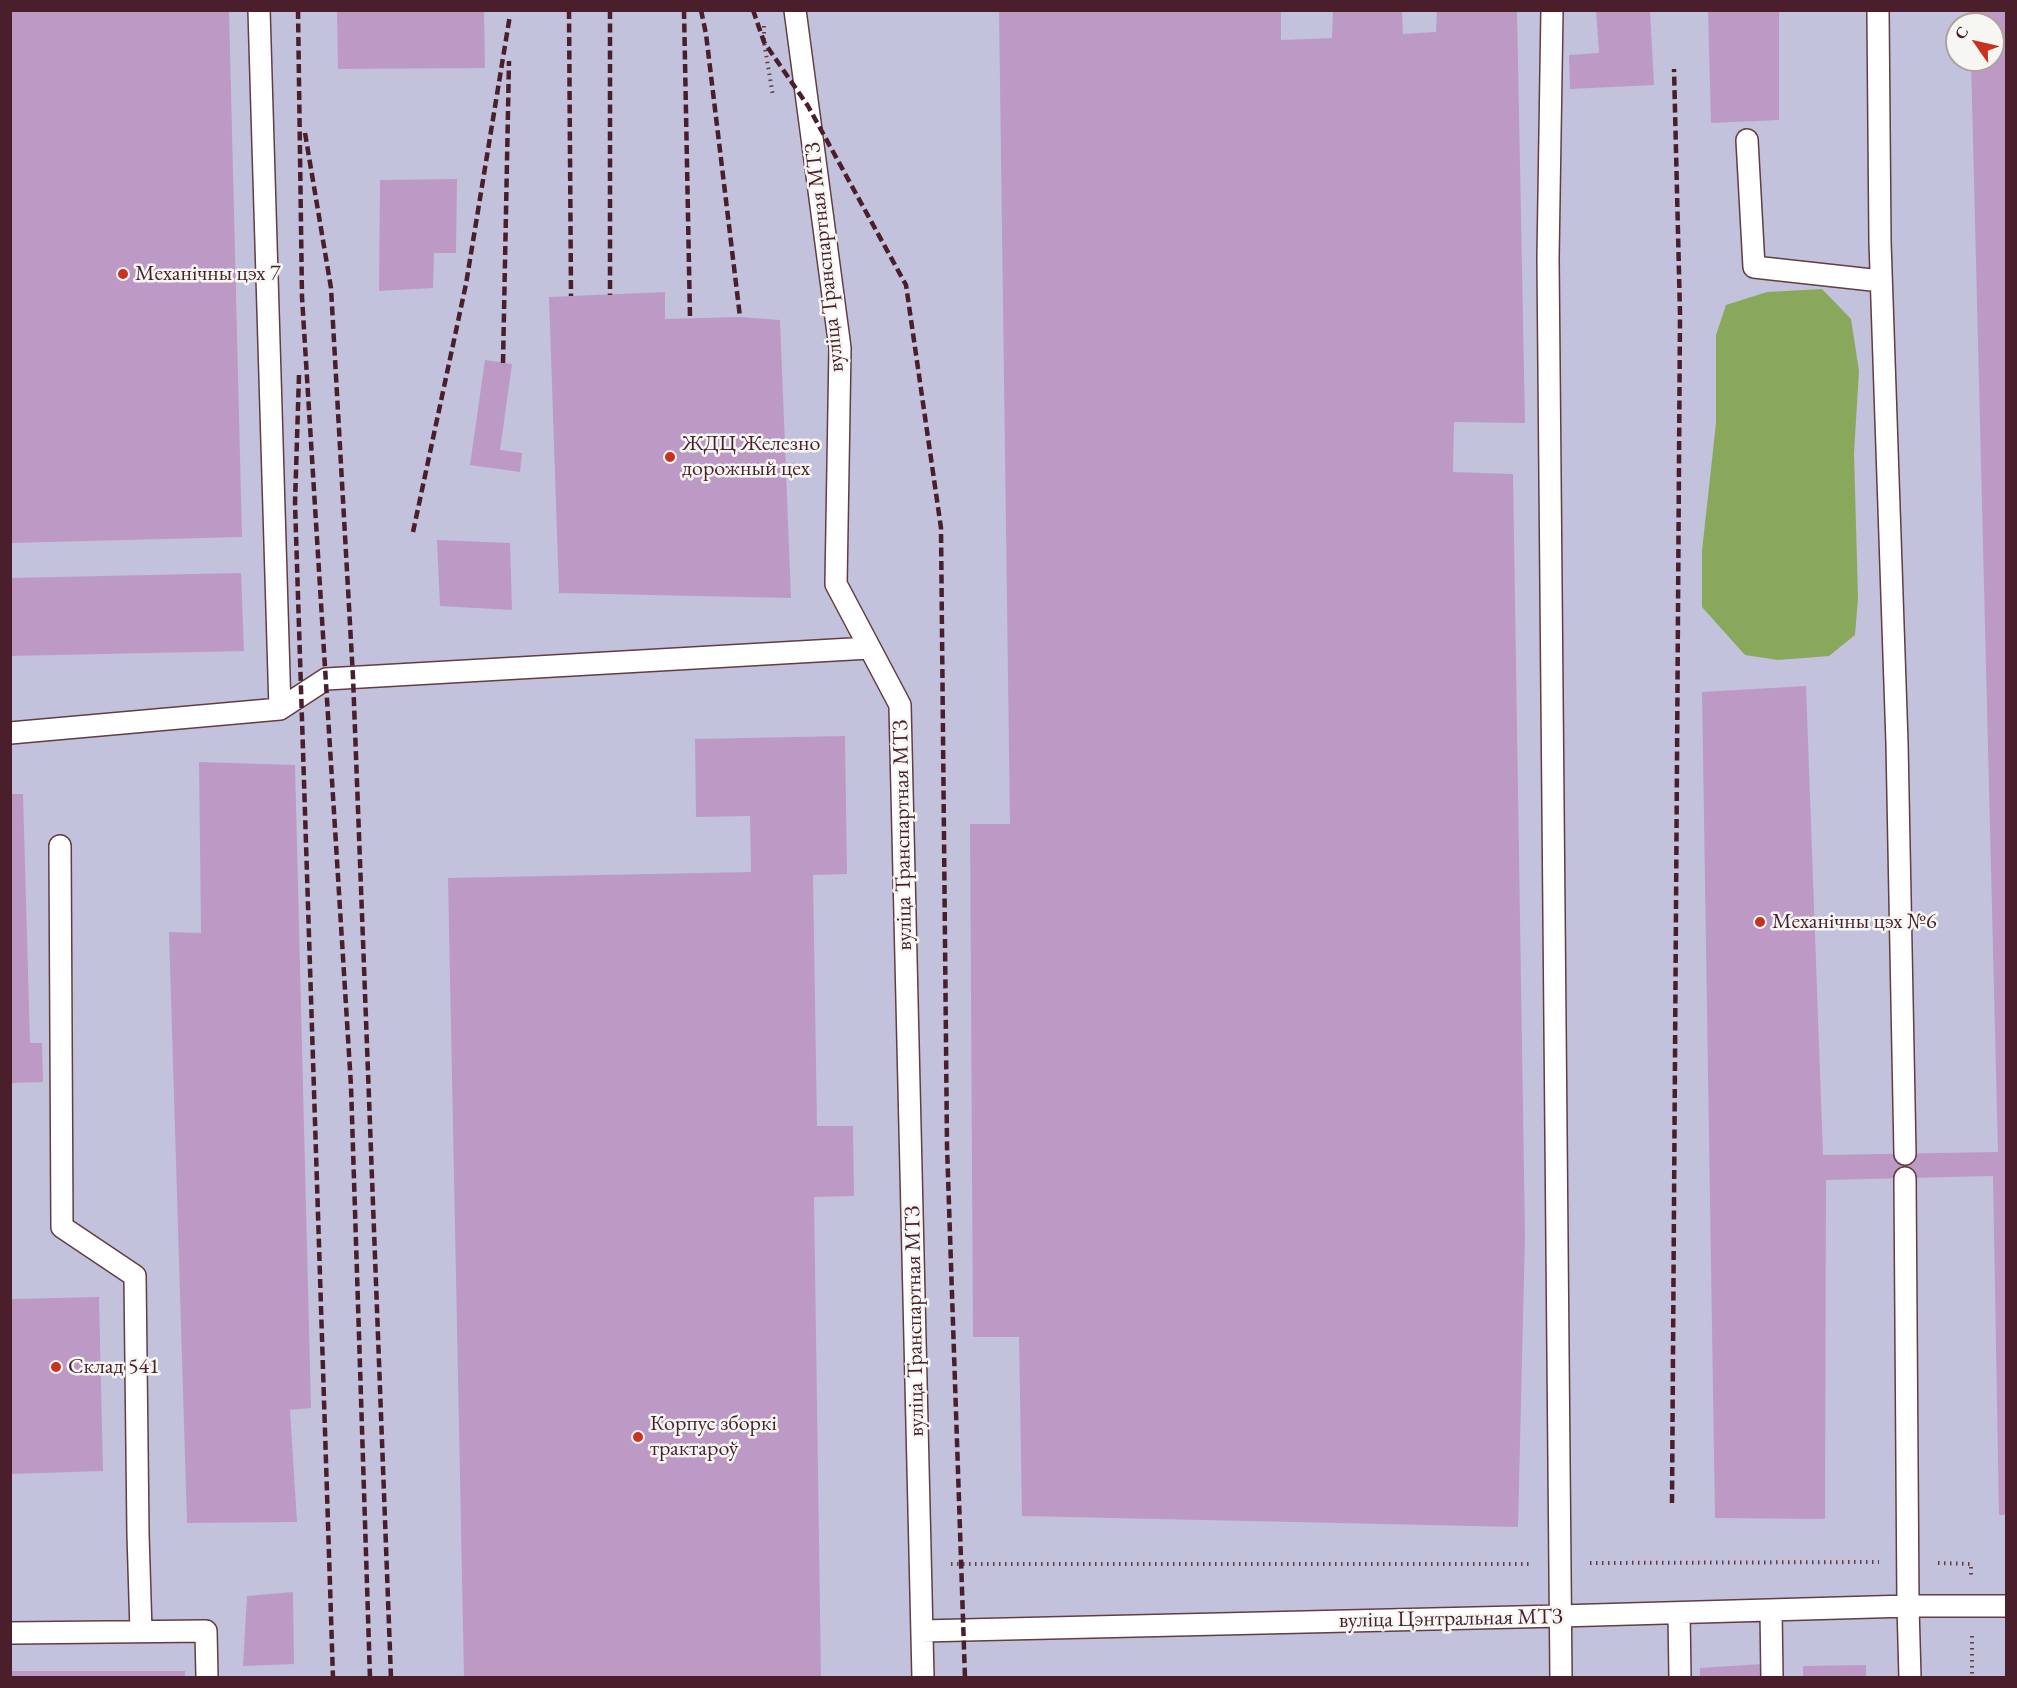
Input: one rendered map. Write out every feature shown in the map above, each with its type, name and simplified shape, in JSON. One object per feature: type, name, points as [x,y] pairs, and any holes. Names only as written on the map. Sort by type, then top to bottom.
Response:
[{"type":"lane","points":[[259,10],[280,709]]},
{"type":"lane","name":"вуліца Транспартная МТЗ","points":[[795,10],[840,348],[836,584],[900,705],[923,1677]]},
{"type":"lane","points":[[1552,10],[1548,270],[1562,1677]]},
{"type":"lane","points":[[1878,10],[1881,282],[1897,731],[1905,1154]]},
{"type":"lane","points":[[1747,140],[1754,267],[1881,282]]},
{"type":"lane","points":[[10,733],[280,709],[326,679],[870,648]]},
{"type":"lane","points":[[60,846],[62,1227],[135,1276],[141,1631]]},
{"type":"lane","points":[[1905,1178],[1910,1677]]},
{"type":"lane","name":"вуліца Цэнтральная МТЗ","points":[[922,1631],[1908,1606],[2007,1606]]},
{"type":"lane","points":[[1771,1610],[1772,1677]]},
{"type":"lane","points":[[1679,1612],[1680,1677]]},
{"type":"lane","points":[[10,1633],[206,1631],[207,1677]]},
{"type":"path","points":[[764,21],[764,42],[773,99]]},
{"type":"path","points":[[940,1564],[1908,1562],[1971,1564],[1972,1677]]},
{"type":"shaded area","points":[[11,11],[2006,11],[2006,1677],[11,1677]]},
{"type":"green space","points":[[1822,289],[1851,319],[1859,371],[1854,453],[1858,598],[1855,635],[1829,656],[1778,660],[1745,655],[1702,607],[1702,551],[1716,423],[1716,335],[1726,305],[1767,292]]},
{"type":"building","name":"Механічны цэх 7","points":[[10,10],[229,10],[242,537],[10,543]]},
{"type":"building","points":[[337,10],[484,10],[485,68],[338,69]]},
{"type":"building","points":[[999,10],[1281,10],[1281,40],[1332,38],[1333,10],[1402,10],[1403,34],[1436,32],[1437,10],[1517,10],[1525,423],[1454,422],[1453,472],[1513,474],[1525,1235],[1518,1527],[1022,1516],[1019,1337],[973,1337],[970,824],[1010,824]]},
{"type":"building","points":[[1596,10],[1650,10],[1654,85],[1570,89],[1569,55],[1599,53]]},
{"type":"building","points":[[1708,10],[1779,10],[1779,120],[1711,123]]},
{"type":"building","name":"Механічны цэх №6","points":[[1970,10],[2006,10],[2006,1515],[1999,1515],[1993,1176],[1826,1180],[1825,1519],[1715,1518],[1702,692],[1806,686],[1823,1155],[1998,1152],[1971,72],[2005,72],[2005,12],[1970,12]]},
{"type":"building","points":[[457,179],[456,253],[434,253],[433,288],[379,291],[380,180]]},
{"type":"building","name":"ЖДЦ Железно дорожный цех","points":[[665,292],[665,319],[740,317],[780,320],[791,598],[559,593],[549,297]]},
{"type":"building","points":[[485,360],[512,364],[500,450],[522,453],[520,472],[470,465]]},
{"type":"building","points":[[437,540],[510,543],[512,610],[440,606]]},
{"type":"building","points":[[241,573],[244,651],[10,656],[10,578]]},
{"type":"building","name":"Корпус зборкі трактароў","points":[[845,736],[847,874],[813,875],[817,1126],[853,1126],[854,1196],[814,1197],[821,1678],[464,1678],[448,878],[751,872],[750,816],[696,817],[695,739]]},
{"type":"building","points":[[199,762],[295,765],[311,1408],[290,1410],[297,1522],[187,1523],[169,932],[201,933]]},
{"type":"building","points":[[10,794],[23,794],[30,1043],[42,1043],[43,1082],[10,1083]]},
{"type":"building","name":"Склад 541","points":[[99,1297],[103,1471],[11,1474],[10,1299]]},
{"type":"building","points":[[293,1592],[294,1664],[243,1666],[247,1596]]},
{"type":"building","points":[[1762,1664],[1762,1678],[1700,1678],[1700,1668]]},
{"type":"building","points":[[1866,1665],[1866,1678],[1803,1678],[1803,1666]]},
{"type":"building","points":[[11,1671],[185,1671],[185,1678],[11,1678]]},
{"type":"railway","points":[[298,10],[302,297],[351,1086],[370,1678]]},
{"type":"railway","points":[[569,10],[571,296]]},
{"type":"railway","points":[[610,10],[610,295]]},
{"type":"railway","points":[[684,10],[690,318]]},
{"type":"railway","points":[[701,10],[706,34],[740,317]]},
{"type":"railway","points":[[753,10],[764,42],[808,106],[906,285],[941,528],[947,1146],[965,1678]]},
{"type":"railway","points":[[413,532],[466,284],[510,15]]},
{"type":"railway","points":[[503,363],[509,61]]},
{"type":"railway","points":[[1672,1503],[1680,314],[1674,69]]},
{"type":"railway","points":[[305,133],[331,288],[353,677],[391,1678]]},
{"type":"railway","points":[[299,375],[295,503],[333,1678]]},
{"type":"place","name":"Механічны цэх 7","points":[[123,274]]},
{"type":"place","name":"ЖДЦ Железно дорожный цех","points":[[670,457]]},
{"type":"place","name":"Механічны цэх №6","points":[[1760,922]]},
{"type":"place","name":"Склад 541","points":[[56,1367]]},
{"type":"place","name":"Корпус зборкі трактароў","points":[[638,1437]]}]
